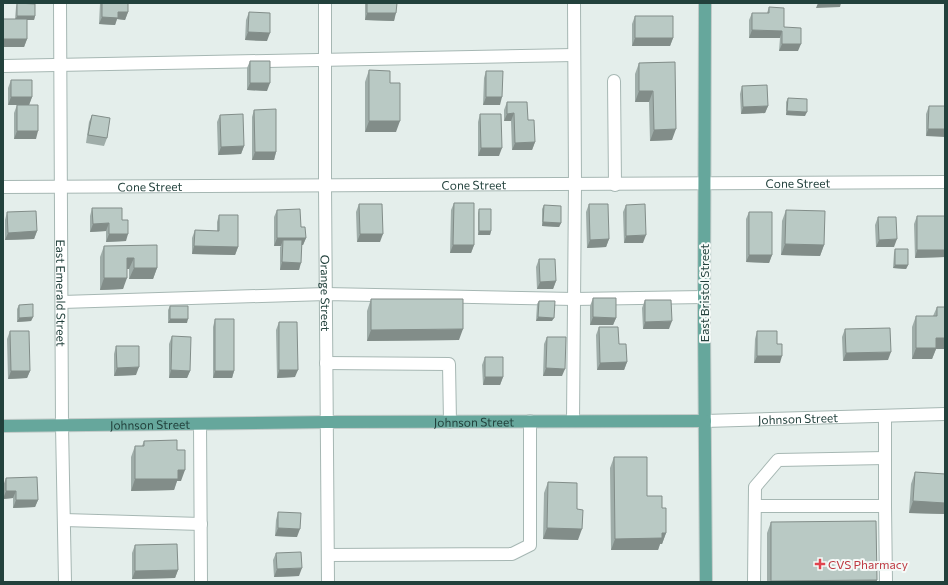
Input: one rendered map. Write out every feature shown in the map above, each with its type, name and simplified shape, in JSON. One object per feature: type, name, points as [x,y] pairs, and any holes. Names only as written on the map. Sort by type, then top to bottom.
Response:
[{"type":"main road","name":"East Bristol Street","points":[[705,3],[704,296],[706,582]]},
{"type":"main road","name":"Johnson Street","points":[[3,426],[327,422],[705,420]]},
{"type":"street","name":"East Emerald Street","points":[[60,3],[62,426],[65,582]]},
{"type":"street","name":"Orange Street","points":[[325,3],[328,582]]},
{"type":"street","points":[[573,421],[575,185],[574,3]]},
{"type":"street","points":[[3,66],[574,55]]},
{"type":"street","points":[[614,81],[615,185]]},
{"type":"street","name":"Cone Street","points":[[3,187],[615,185],[945,182]]},
{"type":"street","points":[[62,302],[326,294],[574,299],[704,296]]},
{"type":"street","points":[[326,362],[449,364],[450,422]]},
{"type":"street","name":"Johnson Street","points":[[705,420],[945,414]]},
{"type":"street","points":[[885,416],[886,582]]},
{"type":"street","points":[[328,555],[512,554],[530,545],[530,421]]},
{"type":"street","points":[[200,424],[201,582]]},
{"type":"street","points":[[754,582],[755,487],[778,460],[885,458]]},
{"type":"street","points":[[755,506],[885,506]]},
{"type":"street","points":[[64,520],[201,524]]},
{"type":"building","points":[[17,3],[35,4],[35,16],[17,16]]},
{"type":"building","points":[[102,3],[128,3],[128,12],[118,12],[118,18],[102,17]]},
{"type":"building","points":[[367,3],[397,3],[396,13],[367,13]]},
{"type":"building","points":[[769,7],[784,8],[784,27],[801,28],[801,44],[782,44],[782,31],[752,30],[752,13],[769,13]]},
{"type":"building","points":[[249,12],[270,13],[270,33],[248,32]]},
{"type":"building","points":[[635,16],[673,16],[673,38],[635,38]]},
{"type":"building","points":[[3,19],[27,19],[27,39],[3,39]]},
{"type":"building","points":[[250,61],[270,61],[270,83],[250,83]]},
{"type":"building","points":[[675,62],[676,129],[654,130],[653,91],[639,91],[639,63]]},
{"type":"building","points":[[369,70],[390,71],[390,83],[400,83],[400,121],[369,121]]},
{"type":"building","points":[[486,71],[503,71],[502,97],[486,97]]},
{"type":"building","points":[[11,80],[32,80],[32,97],[11,97]]},
{"type":"building","points":[[767,85],[768,106],[743,107],[742,86]]},
{"type":"building","points":[[788,98],[807,99],[807,112],[787,111]]},
{"type":"building","points":[[507,102],[527,102],[528,120],[534,120],[535,142],[515,143],[514,113],[507,114]]},
{"type":"building","points":[[17,105],[38,105],[38,131],[17,131]]},
{"type":"building","points":[[929,106],[945,106],[945,129],[928,129]]},
{"type":"building","points":[[276,109],[276,152],[255,152],[254,110]]},
{"type":"building","points":[[243,114],[244,146],[221,147],[220,115]]},
{"type":"building","points":[[480,114],[501,114],[502,148],[481,148]]},
{"type":"building","points":[[92,115],[110,118],[107,138],[88,135]]},
{"type":"building","points":[[454,203],[474,203],[474,245],[453,245]]},
{"type":"building","points":[[359,204],[382,204],[383,234],[360,234]]},
{"type":"building","points":[[589,204],[608,204],[609,239],[590,240]]},
{"type":"building","points":[[645,204],[646,235],[626,236],[626,205]]},
{"type":"building","points":[[544,205],[561,206],[561,223],[543,222]]},
{"type":"building","points":[[92,208],[122,208],[122,220],[128,220],[128,234],[109,234],[109,223],[93,224]]},
{"type":"building","points":[[300,209],[301,227],[305,227],[306,238],[277,238],[277,210]]},
{"type":"building","points":[[479,209],[491,209],[491,231],[479,231]]},
{"type":"building","points":[[786,210],[825,211],[824,245],[785,244]]},
{"type":"building","points":[[36,211],[37,231],[8,233],[7,212]]},
{"type":"building","points":[[749,212],[772,212],[772,255],[749,255]]},
{"type":"building","points":[[219,215],[238,215],[238,247],[194,246],[195,230],[219,231]]},
{"type":"building","points":[[917,216],[945,216],[945,250],[917,250]]},
{"type":"building","points":[[878,217],[896,217],[897,239],[879,240]]},
{"type":"building","points":[[283,240],[302,240],[301,263],[282,262]]},
{"type":"building","points":[[157,245],[157,268],[134,268],[134,258],[127,258],[127,278],[104,278],[104,246]]},
{"type":"building","points":[[895,249],[908,249],[908,265],[895,265]]},
{"type":"building","points":[[539,259],[555,259],[556,281],[540,282]]},
{"type":"building","points":[[593,298],[616,298],[616,318],[593,317]]},
{"type":"building","points":[[371,299],[463,299],[463,329],[371,330]]},
{"type":"building","points":[[645,300],[671,300],[672,321],[645,322]]},
{"type":"building","points":[[539,301],[555,301],[554,318],[538,317]]},
{"type":"building","points":[[33,304],[33,317],[19,318],[19,305]]},
{"type":"building","points":[[170,306],[188,306],[188,319],[170,319]]},
{"type":"building","points":[[937,307],[945,307],[945,338],[936,338],[936,348],[916,348],[916,316],[937,316]]},
{"type":"building","points":[[215,319],[234,319],[234,371],[215,371]]},
{"type":"building","points":[[279,322],[297,322],[298,370],[279,370]]},
{"type":"building","points":[[599,327],[618,327],[619,344],[626,344],[627,362],[600,363]]},
{"type":"building","points":[[890,328],[891,352],[846,353],[845,329]]},
{"type":"building","points":[[10,331],[29,331],[30,371],[11,371]]},
{"type":"building","points":[[757,331],[777,331],[777,344],[782,344],[782,356],[757,356]]},
{"type":"building","points":[[172,336],[191,337],[190,371],[171,370]]},
{"type":"building","points":[[547,337],[566,337],[565,369],[546,368]]},
{"type":"building","points":[[116,346],[139,346],[139,367],[117,368]]},
{"type":"building","points":[[485,357],[503,357],[503,377],[485,377]]},
{"type":"building","points":[[177,440],[177,450],[185,450],[185,470],[178,470],[178,479],[135,479],[135,446],[144,446],[144,441]]},
{"type":"building","points":[[614,457],[647,457],[647,496],[662,496],[662,508],[666,508],[666,533],[662,533],[662,538],[615,539]]},
{"type":"building","points":[[915,472],[945,474],[945,503],[913,501]]},
{"type":"building","points":[[37,477],[38,500],[16,500],[16,491],[6,491],[6,478]]},
{"type":"building","points":[[548,482],[577,483],[577,509],[583,510],[582,529],[547,528]]},
{"type":"building","points":[[278,512],[301,513],[300,529],[278,528]]},
{"type":"building","name":"CVS Pharmacy","points":[[876,521],[877,580],[771,581],[771,522]]},
{"type":"building","points":[[177,544],[178,570],[135,571],[135,545]]},
{"type":"building","points":[[301,552],[302,568],[277,569],[276,553]]},
{"type":"place","name":"CVS Pharmacy","points":[[820,564]]}]
